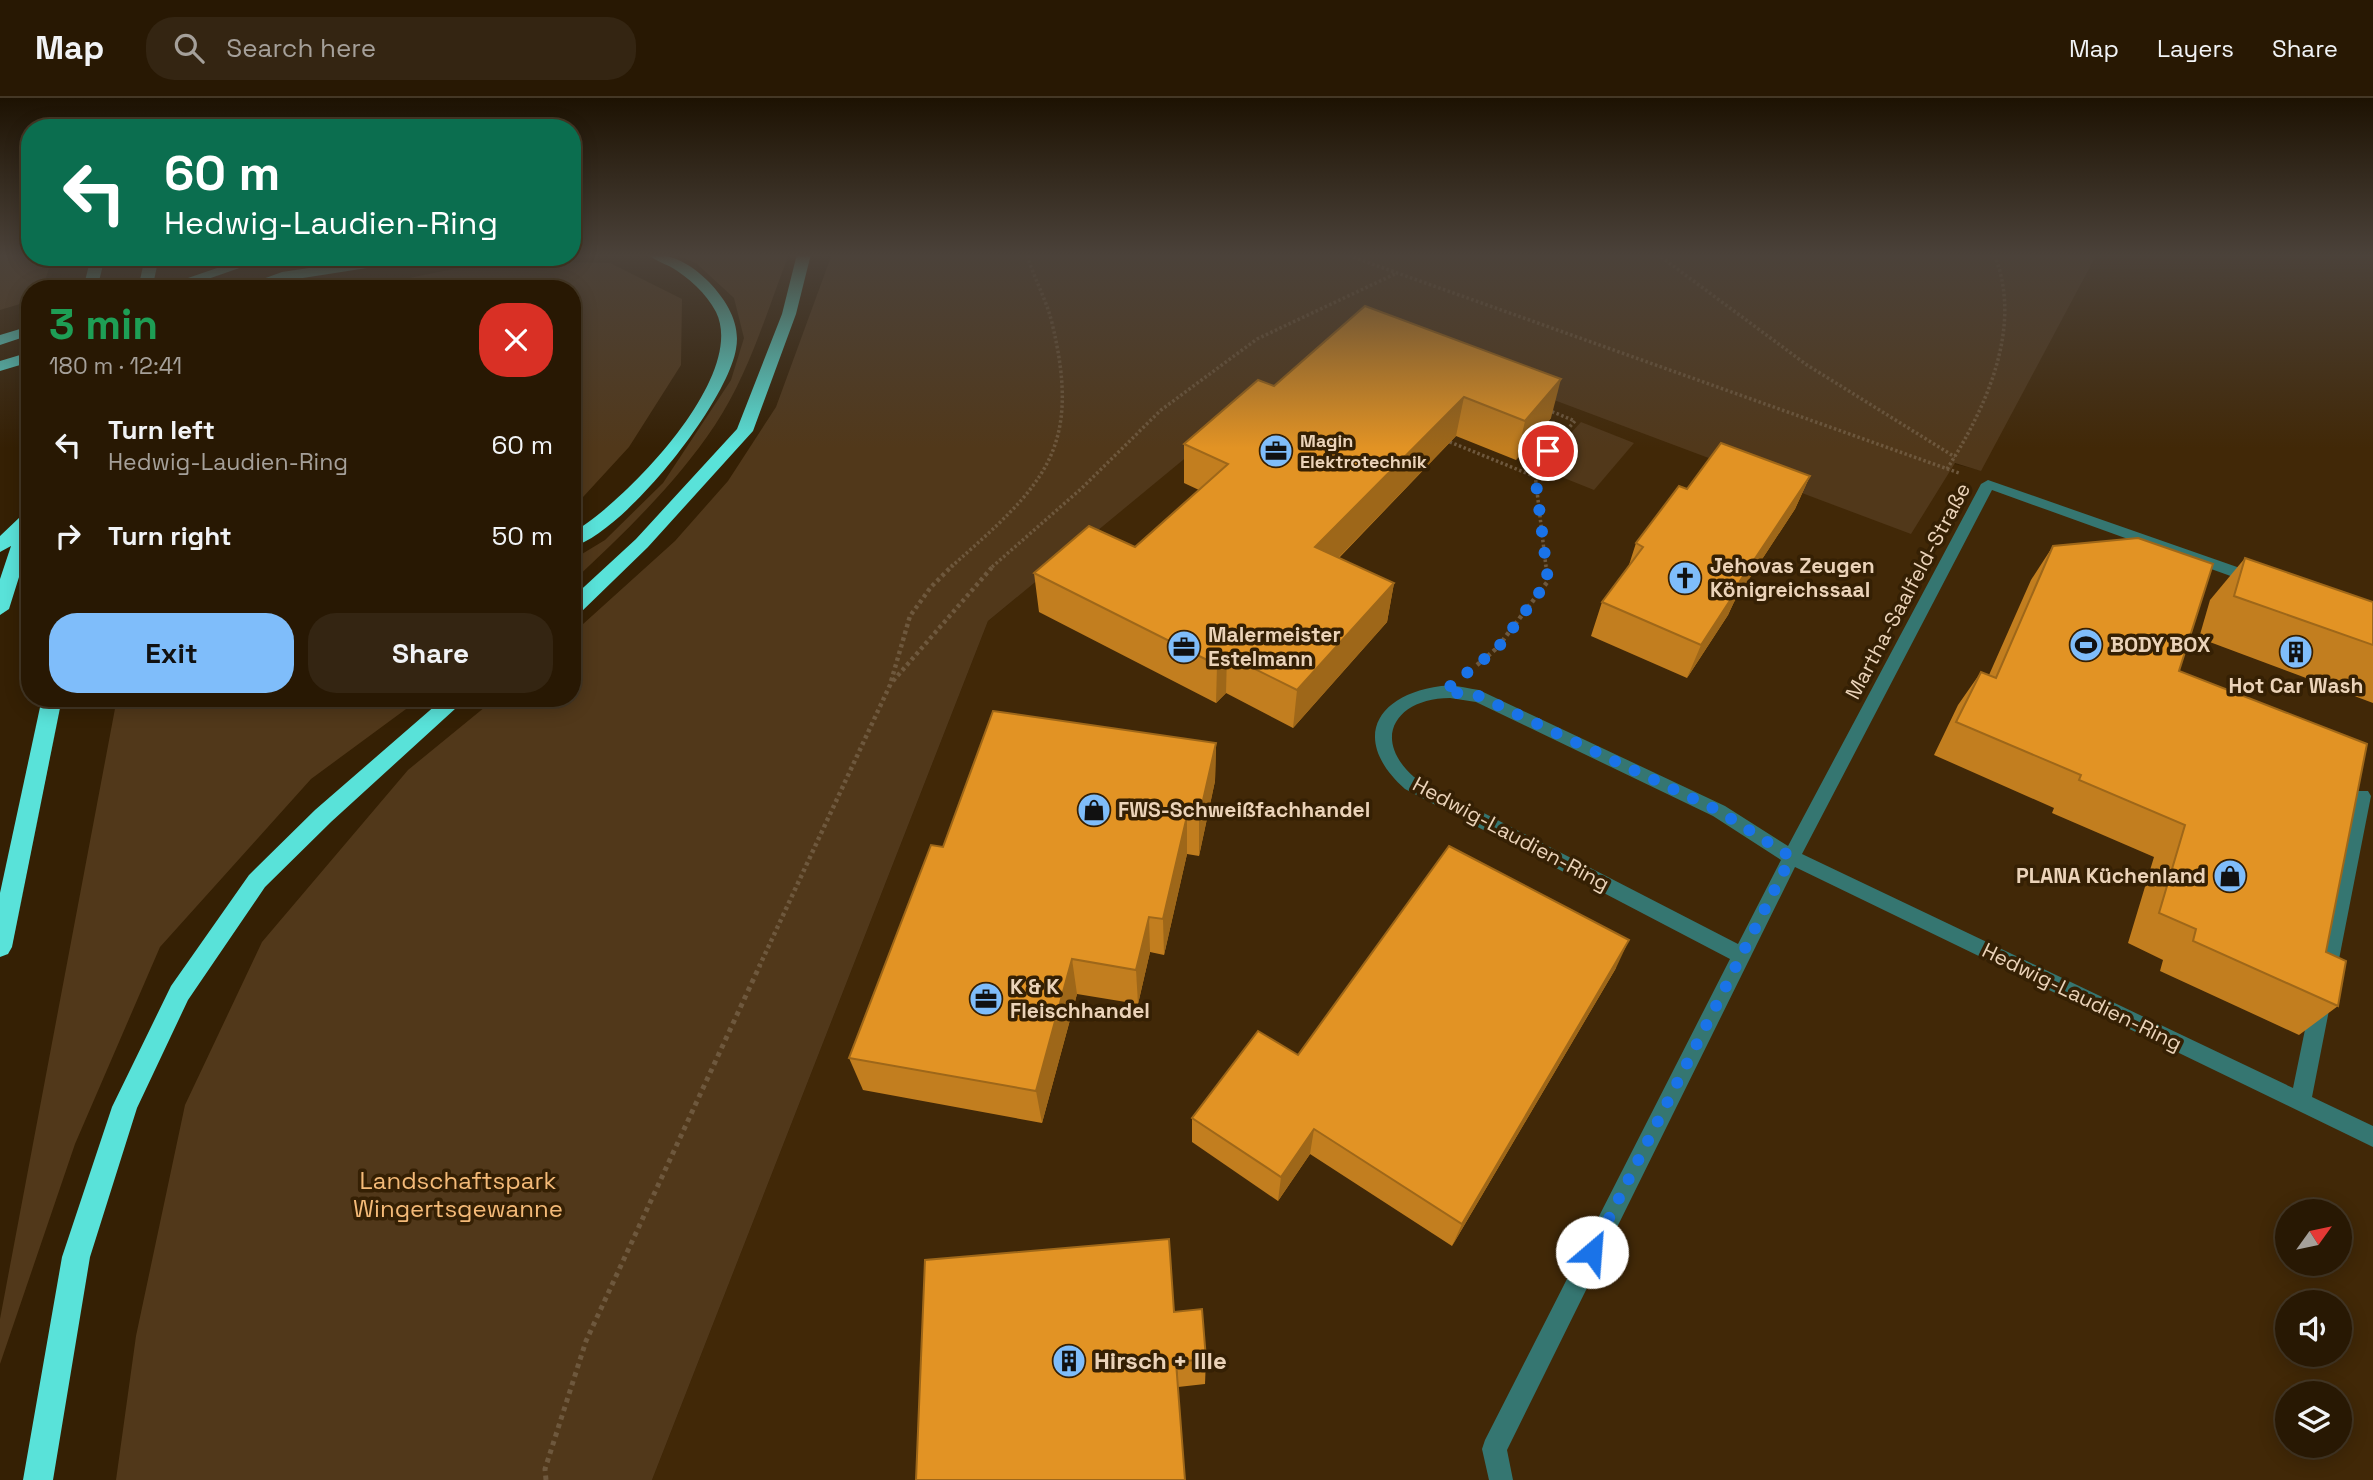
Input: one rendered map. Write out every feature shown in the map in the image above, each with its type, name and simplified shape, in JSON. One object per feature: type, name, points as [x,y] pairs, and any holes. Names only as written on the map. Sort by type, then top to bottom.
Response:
[{"type":"highway","points":[[581,535],[601,523],[644,481],[695,419],[713,390],[726,359],[730,328],[725,318]]},
{"type":"highway","points":[[581,600],[669,515],[745,431],[787,318]]},
{"type":"highway","points":[[0,340],[21,333]]},
{"type":"highway","points":[[0,366],[21,360]]},
{"type":"highway","points":[[0,546],[21,524]]},
{"type":"highway","points":[[0,609],[21,541]]},
{"type":"highway","points":[[0,947],[50,707]]},
{"type":"highway","points":[[37,1480],[76,1257],[125,1107],[179,993],[257,881],[323,816],[447,707]]},
{"type":"street","name":"Martha-Saalfeld-Straße","points":[[1791,857],[1988,484],[2270,584]]},
{"type":"street","name":"Hedwig-Laudien-Ring","points":[[1741,955],[1411,784],[1390,763],[1382,740],[1384,726],[1392,713],[1405,702],[1444,691],[1479,696],[1719,811],[1791,857],[2373,1137]]},
{"type":"street","points":[[2301,1102],[2362,796]]},
{"type":"street","points":[[1501,1480],[1494,1449],[1791,857]]},
{"type":"path","points":[[546,1480],[545,1469],[586,1341],[890,685],[913,610],[949,567],[1002,523],[1041,480],[1059,436],[1059,374],[1050,318]]},
{"type":"path","points":[[890,685],[990,568],[1082,488],[1161,410],[1256,339],[1300,318]]},
{"type":"path","points":[[1525,318],[1988,484]]},
{"type":"path","points":[[1744,318],[1807,365],[1955,457]]},
{"type":"path","points":[[1947,469],[1992,384],[2003,318]]},
{"type":"path","points":[[1444,691],[1497,649],[1548,581],[1534,466],[1576,421],[1538,406]]},
{"type":"path","points":[[1436,437],[1536,477]]},
{"type":"shaded area","points":[[2062,318],[2373,318],[2373,1480],[652,1480],[988,621],[1349,322],[1980,470]]},
{"type":"green space","points":[[581,318],[682,318],[681,365],[629,447],[581,499]]},
{"type":"green space","points":[[739,318],[766,318],[738,385],[700,447],[630,527],[581,573],[581,555],[605,540],[663,483],[731,380],[744,338]]},
{"type":"green space","name":"Landschaftspark Wingertsgewanne","points":[[808,318],[2063,318],[1981,471],[1955,463],[1911,534],[1349,323],[988,621],[652,1480],[116,1480],[136,1336],[185,1105],[262,942],[408,770],[485,707],[581,707],[581,626],[675,541],[728,481],[776,407]]},
{"type":"green space","points":[[1581,422],[1634,443],[1594,490],[1539,468]]},
{"type":"green space","points":[[115,707],[409,707],[311,779],[160,947],[75,1144],[0,1364],[0,1319]]},
{"type":"building","points":[[1351,318],[1399,318],[1561,379],[1525,421],[1464,397],[1315,547],[1394,583],[1297,690],[1227,655],[1217,665],[1034,573],[1089,526],[1135,547],[1228,464],[1184,444],[1258,380],[1274,386]]},
{"type":"building","name":"Jehovas Zeugen Königreichssaal","points":[[1721,443],[1810,476],[1701,645],[1602,602],[1643,547],[1636,543],[1679,486],[1687,489]]},
{"type":"building","points":[[2138,538],[2213,564],[2179,671],[2367,744],[2326,952],[2346,961],[2338,1006],[2193,941],[2196,929],[2159,913],[2185,825],[2079,780],[2081,775],[1956,722],[1981,672],[1996,678],[2053,546]]},
{"type":"building","points":[[2245,558],[2373,602],[2373,645],[2234,596]]},
{"type":"building","points":[[993,711],[1216,743],[1199,818],[1187,816],[1163,919],[1149,917],[1136,970],[1072,959],[1036,1091],[849,1058],[931,845],[943,847]]},
{"type":"building","points":[[1449,846],[1629,940],[1462,1224],[1314,1129],[1281,1177],[1192,1118],[1258,1031],[1298,1055]]},
{"type":"building","name":"Hirsch + Ille","points":[[1169,1239],[1174,1312],[1202,1309],[1206,1359],[1176,1362],[1185,1480],[916,1480],[925,1260]]},
{"type":"place","name":"Magin Elektrotechnik","points":[[1276,451]]},
{"type":"place","name":"Jehovas Zeugen Königreichssaal","points":[[1685,578]]},
{"type":"place","name":"BODY BOX","points":[[2086,645]]},
{"type":"place","name":"Malermeister Estelmann","points":[[1184,647]]},
{"type":"place","name":"Hot Car Wash","points":[[2296,652]]},
{"type":"place","name":"FWS-Schweißfachhandel","points":[[1094,810]]},
{"type":"place","name":"PLANA Küchenland","points":[[2230,876]]},
{"type":"place","name":"K & K Fleischhandel","points":[[986,999]]},
{"type":"place","name":"Hirsch + Ille","points":[[1069,1361]]},
{"type":"route","points":[[1548,451],[1534,466],[1548,581],[1497,649],[1444,691],[1479,696],[1719,811],[1791,857],[1592,1252]]}]
